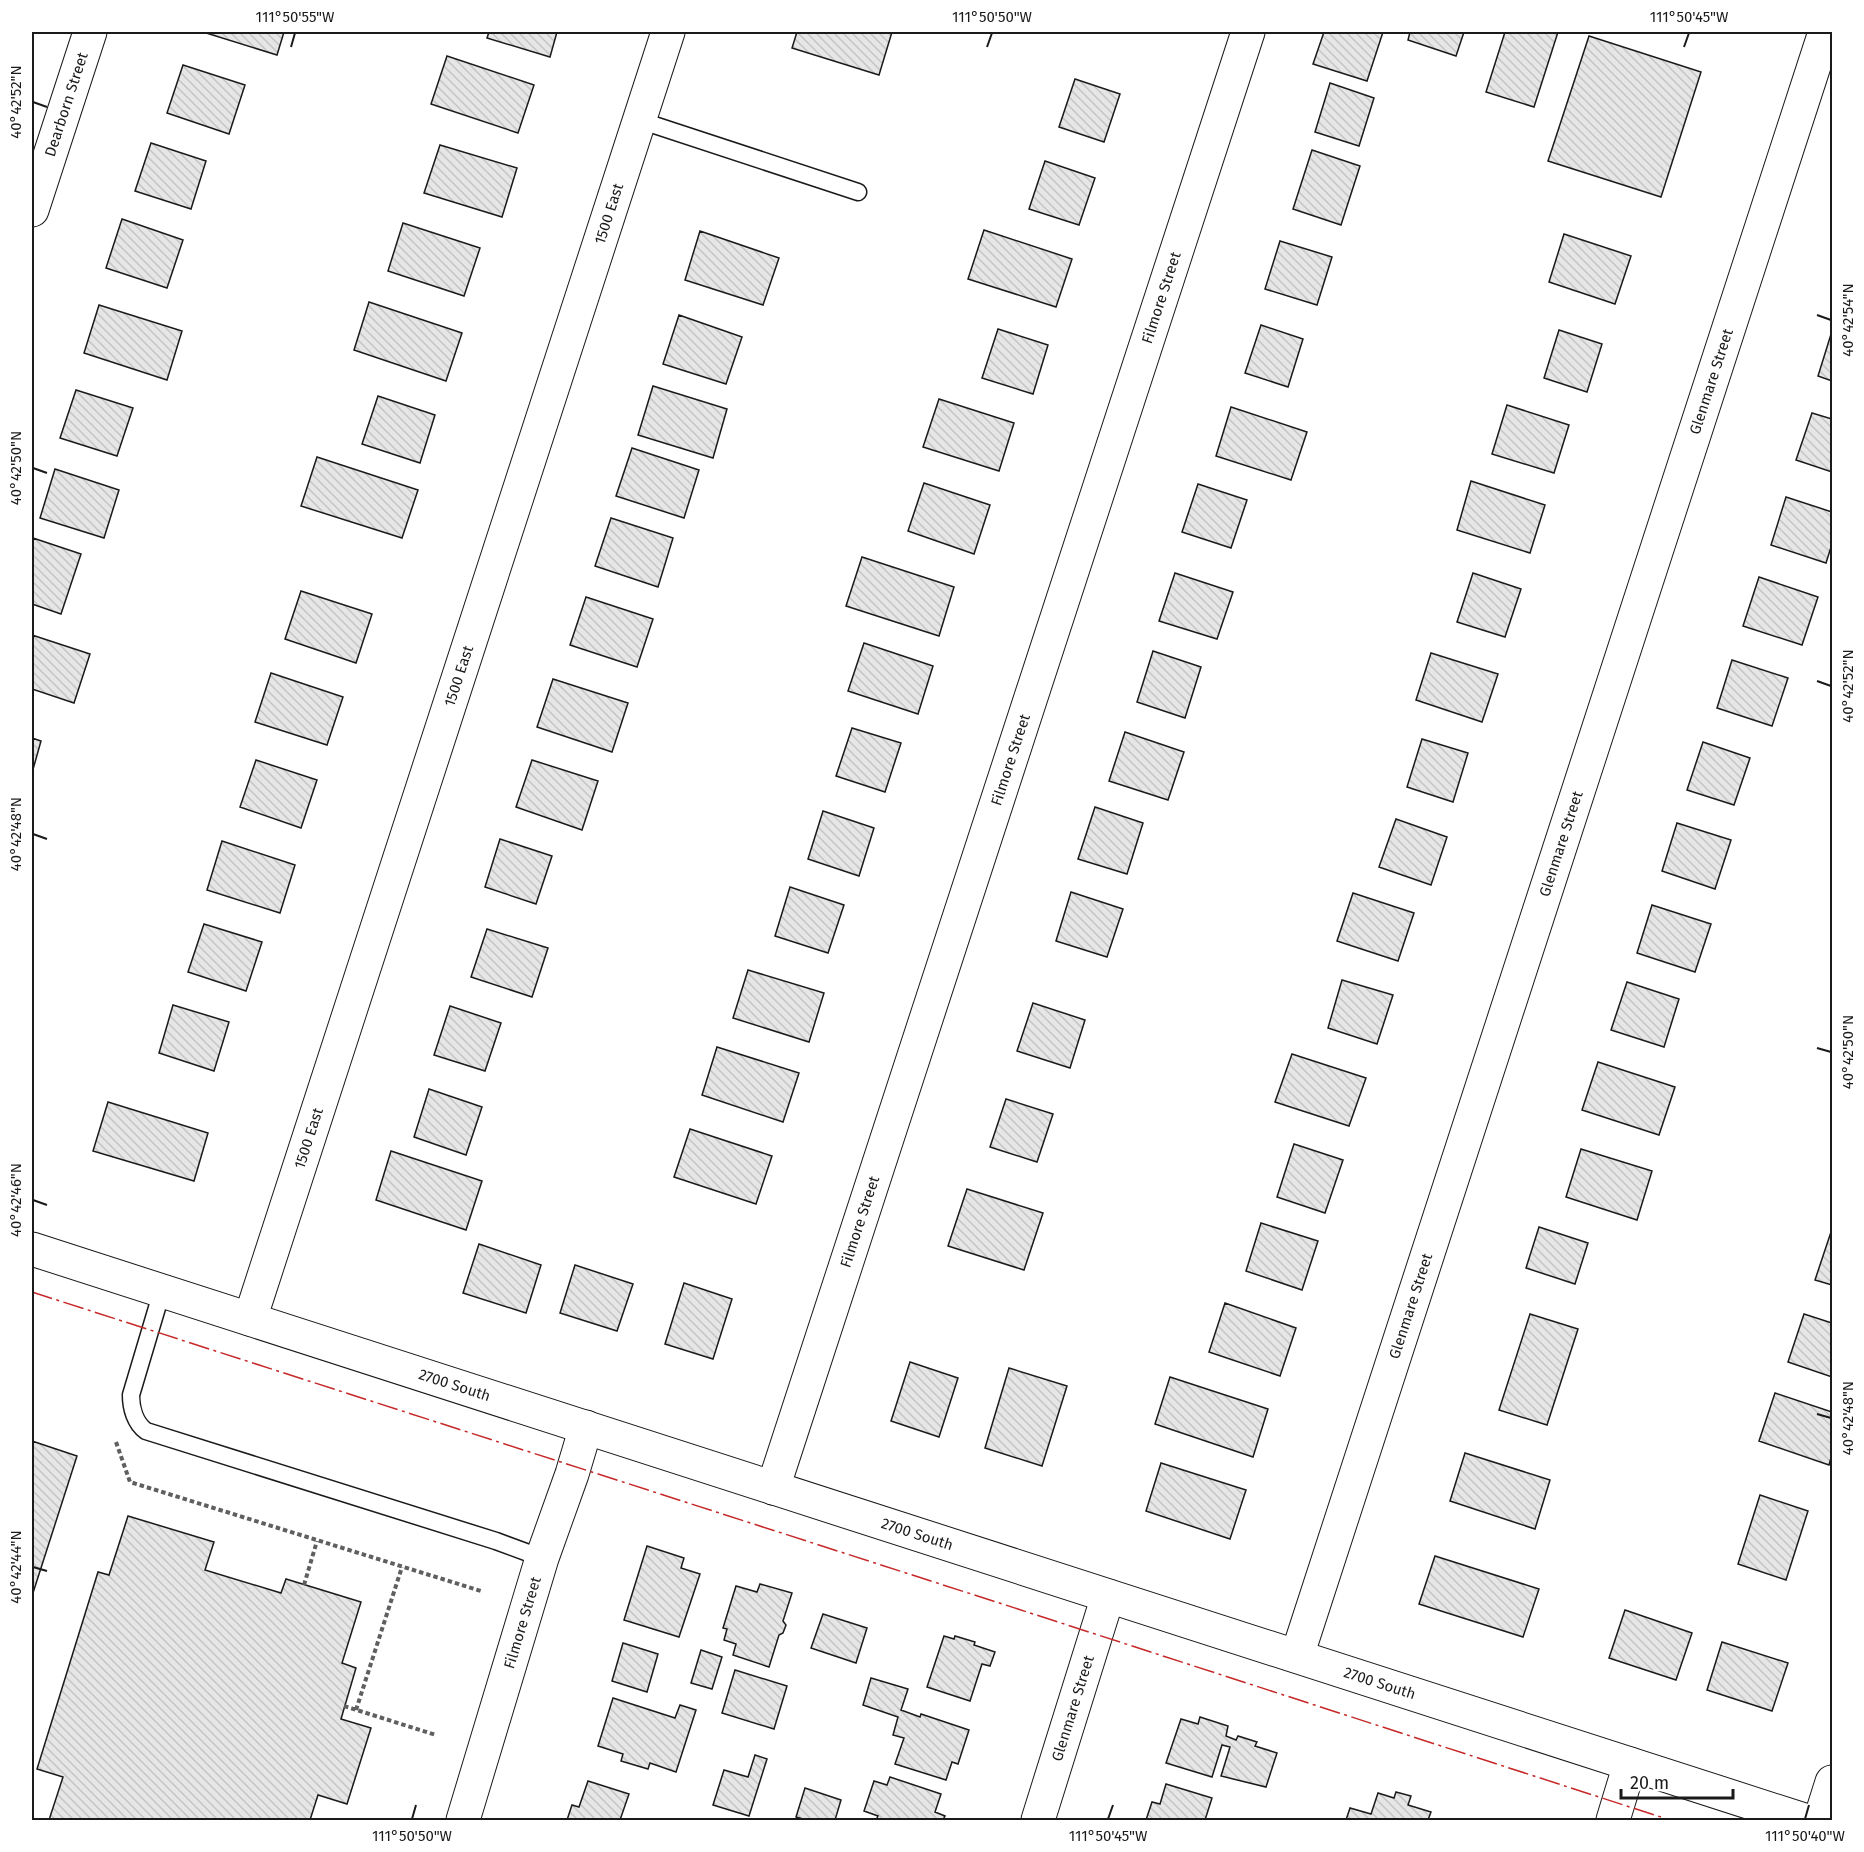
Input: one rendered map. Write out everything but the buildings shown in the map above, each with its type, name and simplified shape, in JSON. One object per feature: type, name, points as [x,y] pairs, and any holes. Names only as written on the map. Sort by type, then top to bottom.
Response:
[{"type":"street","name":"Dearborn Street","points":[[32,210],[90,32]]},
{"type":"street","name":"1500 East","points":[[250,1319],[668,32]]},
{"type":"street","name":"Filmore Street","points":[[774,1488],[1248,32]]},
{"type":"street","name":"Glenmare Street","points":[[1297,1656],[1825,32]]},
{"type":"street","name":"2700 South","points":[[32,1249],[1804,1821]]},
{"type":"street","name":"Filmore Street","points":[[463,1821],[542,1558],[586,1427]]},
{"type":"street","name":"Glenmare Street","points":[[1038,1821],[1108,1596]]},
{"type":"street","points":[[1613,1821],[1630,1764]]},
{"type":"street","points":[[1820,1821],[1833,1782]]},
{"type":"lane","points":[[639,120],[858,192]]},
{"type":"lane","points":[[162,1291],[131,1395],[131,1404],[140,1427],[146,1431],[496,1541],[542,1558]]},
{"type":"path","points":[[115,1439],[130,1482],[481,1591]]},
{"type":"path","points":[[304,1585],[316,1541]]},
{"type":"path","points":[[356,1710],[402,1567]]},
{"type":"path","points":[[344,1706],[435,1735]]},
{"type":"power","points":[[32,1292],[1670,1820]]}]
